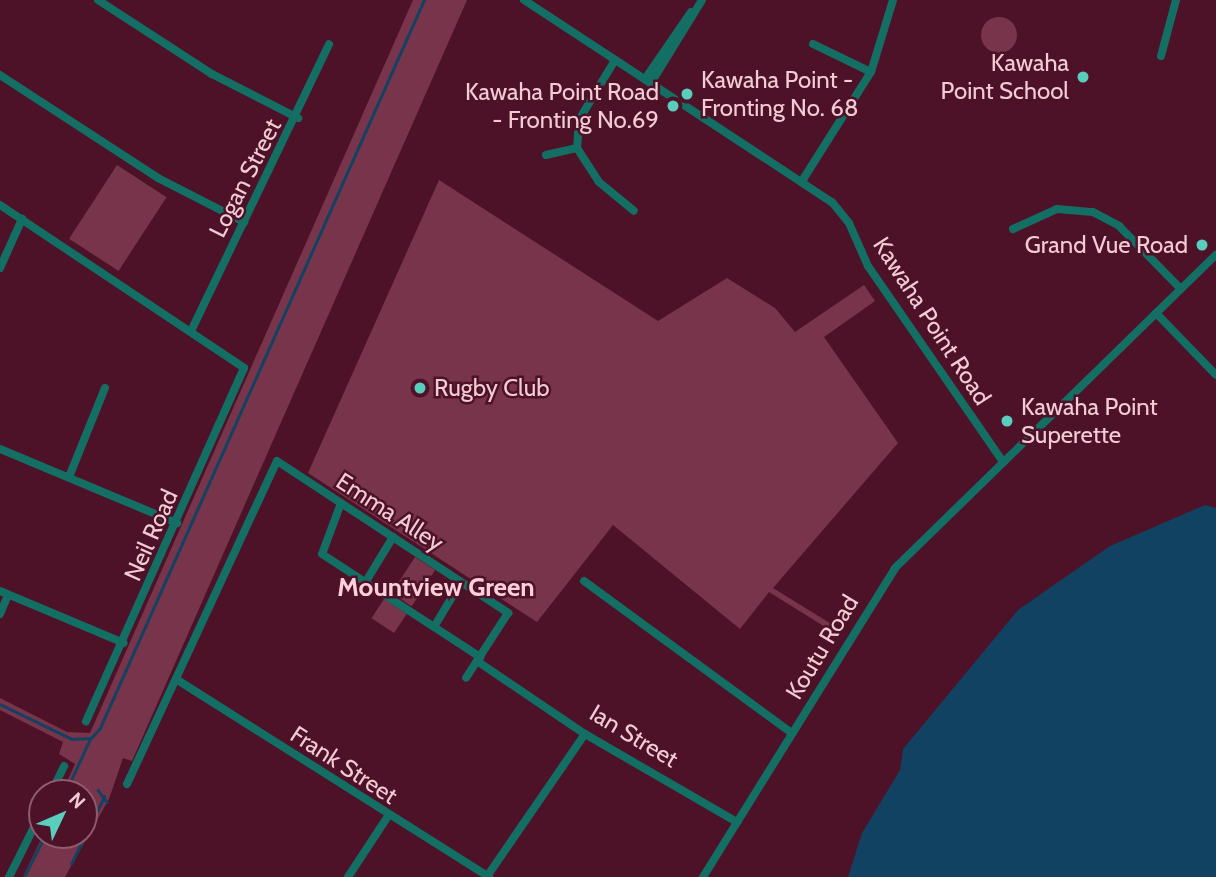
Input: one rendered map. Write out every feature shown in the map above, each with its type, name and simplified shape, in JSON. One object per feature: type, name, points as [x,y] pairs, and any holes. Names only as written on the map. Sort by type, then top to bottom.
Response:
[{"type":"street","points":[[98,0],[212,74],[298,118]]},
{"type":"street","name":"Kawaha Point Road","points":[[524,0],[802,181],[841,211],[867,266],[1003,462]]},
{"type":"street","points":[[648,81],[701,0]]},
{"type":"street","points":[[802,181],[871,72],[893,0]]},
{"type":"street","points":[[1161,56],[1176,0]]},
{"type":"street","name":"Logan Street","points":[[192,329],[298,118],[329,44]]},
{"type":"street","points":[[813,44],[871,72]]},
{"type":"street","points":[[615,60],[583,113],[577,148],[599,182],[634,211]]},
{"type":"street","points":[[0,75],[158,178],[244,222]]},
{"type":"street","points":[[546,155],[577,148]]},
{"type":"street","points":[[0,205],[192,329]]},
{"type":"street","points":[[1013,229],[1049,210],[1093,212],[1119,226],[1181,289]]},
{"type":"street","points":[[0,268],[22,219]]},
{"type":"street","points":[[1003,462],[1216,255]]},
{"type":"street","points":[[1156,313],[1216,375]]},
{"type":"street","name":"Neil Road","points":[[86,721],[177,523],[243,363],[192,329]]},
{"type":"street","points":[[69,477],[106,388]]},
{"type":"street","points":[[0,449],[177,523]]},
{"type":"street","name":"Emma Alley","points":[[179,681],[277,461],[508,613],[478,659]]},
{"type":"street","name":"Koutu Road","points":[[703,877],[895,568],[1003,462]]},
{"type":"street","name":"Ian Street","points":[[341,503],[320,550],[585,734],[737,822]]},
{"type":"street","points":[[365,583],[393,537]]},
{"type":"street","points":[[583,581],[792,733]]},
{"type":"street","points":[[433,627],[461,582]]},
{"type":"street","points":[[0,614],[4,593],[124,643]]},
{"type":"street","points":[[466,678],[478,659]]},
{"type":"street","points":[[127,784],[179,681]]},
{"type":"street","name":"Frank Street","points":[[179,681],[388,816],[489,876]]},
{"type":"street","points":[[489,876],[585,734]]},
{"type":"street","points":[[58,779],[64,766]]},
{"type":"street","points":[[348,877],[388,816]]},
{"type":"street","points":[[9,877],[28,838]]},
{"type":"shaded area","points":[[413,0],[467,0],[132,761],[123,758],[109,799],[98,818],[98,779],[68,779],[75,764],[59,754],[63,742],[0,710],[0,698],[67,732],[90,733]]},
{"type":"shaded area","points":[[999,17],[1012,22],[1017,35],[1012,48],[999,53],[986,48],[981,35],[986,22]]},
{"type":"shaded area","points":[[117,165],[166,197],[119,271],[69,239]]},
{"type":"shaded area","points":[[439,180],[658,321],[727,278],[775,308],[795,332],[864,285],[875,301],[824,337],[898,443],[773,588],[841,630],[838,635],[769,592],[740,629],[613,525],[537,622],[308,473]]},
{"type":"shaded area","points":[[415,557],[435,570],[412,606],[392,593]]},
{"type":"shaded area","points":[[384,599],[407,614],[394,633],[371,618]]},
{"type":"shaded area","points":[[36,849],[81,849],[65,877],[23,877]]},
{"type":"water","points":[[1205,505],[1216,508],[1216,877],[848,877],[862,833],[900,770],[903,749],[1018,610],[1110,546]]},
{"type":"waterway","points":[[0,704],[72,739],[91,738],[100,728],[424,0]]},
{"type":"waterway","points":[[71,779],[90,739]]},
{"type":"waterway","points":[[98,790],[107,802]]},
{"type":"waterway","points":[[71,864],[104,797]]},
{"type":"waterway","points":[[24,877],[38,849]]},
{"type":"place","name":"Kawaha Point School","points":[[1083,77]]},
{"type":"place","name":"Kawaha Point - Fronting No. 68","points":[[687,94]]},
{"type":"place","name":"Kawaha Point Road - Fronting No.69","points":[[673,106]]},
{"type":"place","name":"Grand Vue Road","points":[[1202,245]]},
{"type":"place","name":"Rugby Club","points":[[420,388]]},
{"type":"place","name":"Kawaha Point Superette","points":[[1007,421]]},
{"type":"district","name":"Mountview Green","points":[[436,588]]}]
